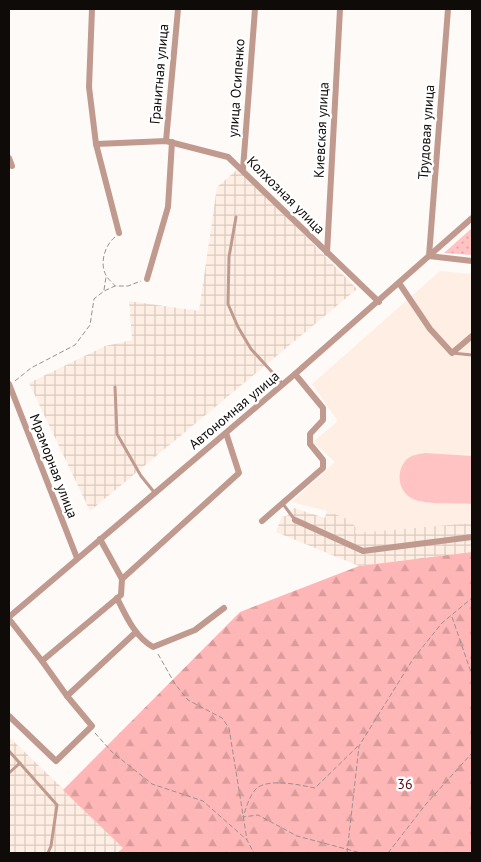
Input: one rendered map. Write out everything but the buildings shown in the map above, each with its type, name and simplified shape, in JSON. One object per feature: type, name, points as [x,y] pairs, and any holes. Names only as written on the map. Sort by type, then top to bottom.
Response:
[{"type":"street","points":[[92,9],[90,87],[96,144],[119,233]]},
{"type":"street","name":"Гранитная улица","points":[[147,279],[168,207],[169,142],[178,9]]},
{"type":"street","name":"улица Осипенко","points":[[243,169],[255,9]]},
{"type":"street","name":"Киевская улица","points":[[327,253],[340,9]]},
{"type":"street","name":"Трудовая улица","points":[[429,256],[448,9]]},
{"type":"street","name":"Колхозная улица","points":[[96,144],[169,142],[228,157],[243,169],[379,302]]},
{"type":"street","points":[[9,158],[12,166]]},
{"type":"street","name":"Автономная улица","points":[[9,618],[76,558],[379,302],[472,218]]},
{"type":"street","points":[[429,256],[472,261]]},
{"type":"street","points":[[399,283],[430,330],[452,353],[472,336]]},
{"type":"street","points":[[262,521],[323,468],[323,460],[310,444],[310,434],[323,420],[323,408],[295,374]]},
{"type":"street","name":"Мраморная улица","points":[[9,384],[76,558]]},
{"type":"street","points":[[122,579],[239,473],[226,433]]},
{"type":"street","points":[[295,520],[363,551],[472,537]]},
{"type":"street","points":[[42,661],[121,595],[122,579],[100,539]]},
{"type":"street","points":[[117,598],[136,632],[153,647],[195,630],[224,608]]},
{"type":"street","points":[[9,618],[92,726],[56,761],[9,716]]},
{"type":"street","points":[[68,696],[136,632]]},
{"type":"lane","points":[[236,217],[229,257],[228,304],[238,327],[251,349],[283,384]]},
{"type":"lane","points":[[452,353],[472,356]]},
{"type":"lane","points":[[115,387],[117,434],[141,476],[154,492]]},
{"type":"lane","points":[[283,503],[295,520]]},
{"type":"lane","points":[[9,751],[57,805],[51,846],[48,853]]},
{"type":"lane","points":[[9,773],[20,763]]},
{"type":"path","points":[[104,291],[106,276],[103,256],[109,242],[119,233]]},
{"type":"path","points":[[106,276],[115,286]]},
{"type":"path","points":[[9,384],[31,368],[75,345],[90,325],[94,299],[104,291],[115,286],[128,286],[147,279]]},
{"type":"path","points":[[243,817],[257,788],[272,784],[290,783],[315,788],[359,746],[413,659],[442,623],[472,598]]},
{"type":"path","points":[[451,616],[462,642],[472,675]]},
{"type":"path","points":[[153,647],[175,684],[188,700],[222,718],[229,728],[247,840],[254,853]]},
{"type":"path","points":[[92,726],[96,734],[112,752],[152,784],[204,800],[247,840]]},
{"type":"path","points":[[347,852],[359,746]]},
{"type":"path","points":[[388,853],[426,804],[472,753]]},
{"type":"path","points":[[243,817],[258,815],[297,836],[347,852],[361,853]]},
{"type":"shaded area","points":[[239,168],[357,289],[90,511],[29,383],[105,346],[132,340],[129,301],[199,311],[217,187]]},
{"type":"shaded area","points":[[472,228],[472,255],[444,253]]},
{"type":"shaded area","points":[[440,271],[472,274],[472,523],[354,533],[350,520],[327,511],[292,502],[335,462],[313,442],[338,421],[312,384]]},
{"type":"shaded area","points":[[425,453],[472,456],[472,504],[426,502],[408,496],[401,486],[401,469],[407,459]]},
{"type":"shaded area","points":[[294,508],[325,518],[327,511],[350,520],[356,528],[355,533],[472,523],[472,552],[359,566],[276,532],[282,516],[287,516]]},
{"type":"shaded area","points":[[9,737],[124,848],[117,853],[9,853]]},
{"type":"green space","name":"36","points":[[472,552],[472,853],[117,853],[123,848],[63,790],[240,612],[359,566]]}]
